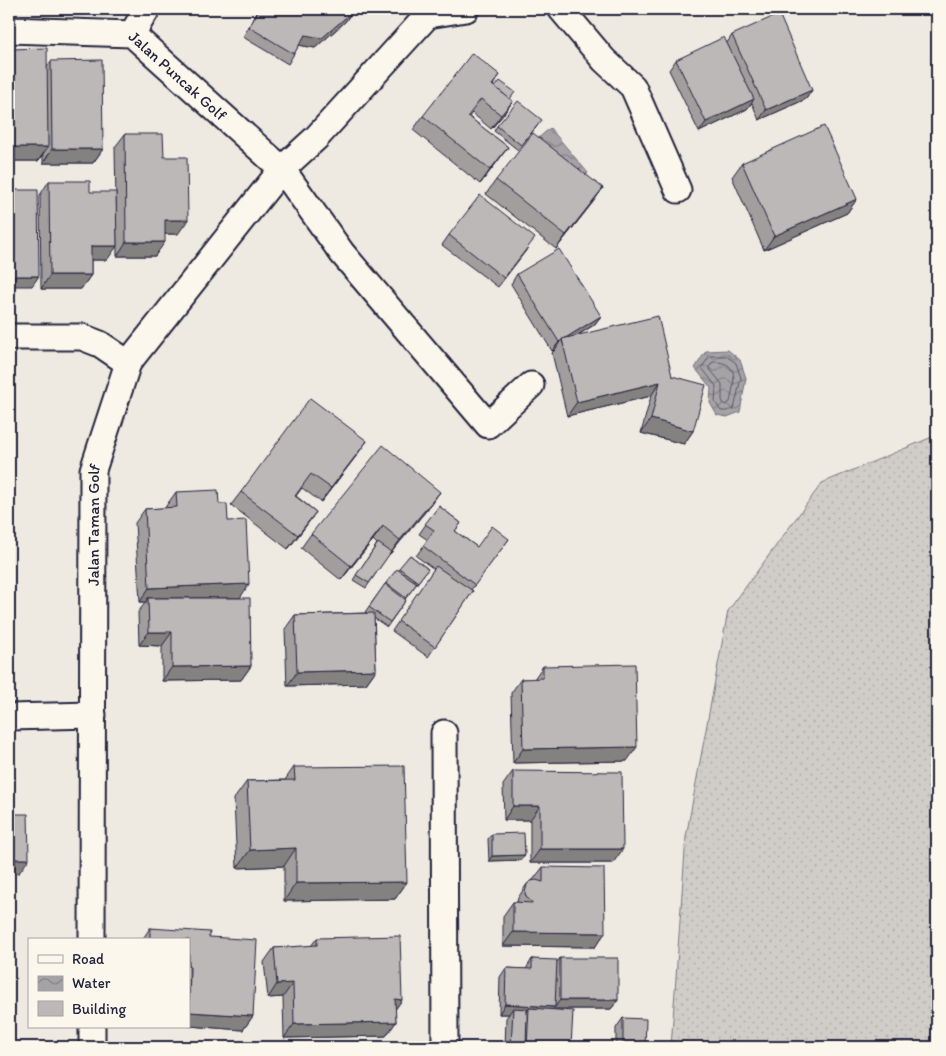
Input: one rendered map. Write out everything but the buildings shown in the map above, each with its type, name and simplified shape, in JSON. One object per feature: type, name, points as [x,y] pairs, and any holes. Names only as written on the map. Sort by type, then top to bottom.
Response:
[{"type":"street","points":[[132,34],[147,9]]},
{"type":"street","points":[[282,169],[316,138],[428,12],[466,9]]},
{"type":"street","points":[[561,9],[604,60],[633,88],[678,190]]},
{"type":"street","name":"Jalan Puncak Golf","points":[[9,30],[132,34],[282,169],[342,253],[488,425],[531,385]]},
{"type":"street","name":"Jalan Taman Golf","points":[[92,938],[93,470],[128,363],[282,169]]},
{"type":"street","points":[[9,337],[82,337],[100,344],[128,363]]},
{"type":"street","points":[[9,717],[93,714]]},
{"type":"street","points":[[444,733],[445,1047]]},
{"type":"street","points":[[92,1028],[92,1047]]},
{"type":"shaded area","points":[[937,435],[937,1047],[671,1047],[686,837],[728,611],[822,483]]},
{"type":"water","points":[[550,128],[588,173],[576,188],[535,141]]},
{"type":"water","points":[[728,350],[740,360],[746,378],[740,412],[727,417],[717,415],[710,403],[711,388],[695,368],[706,351]]}]
